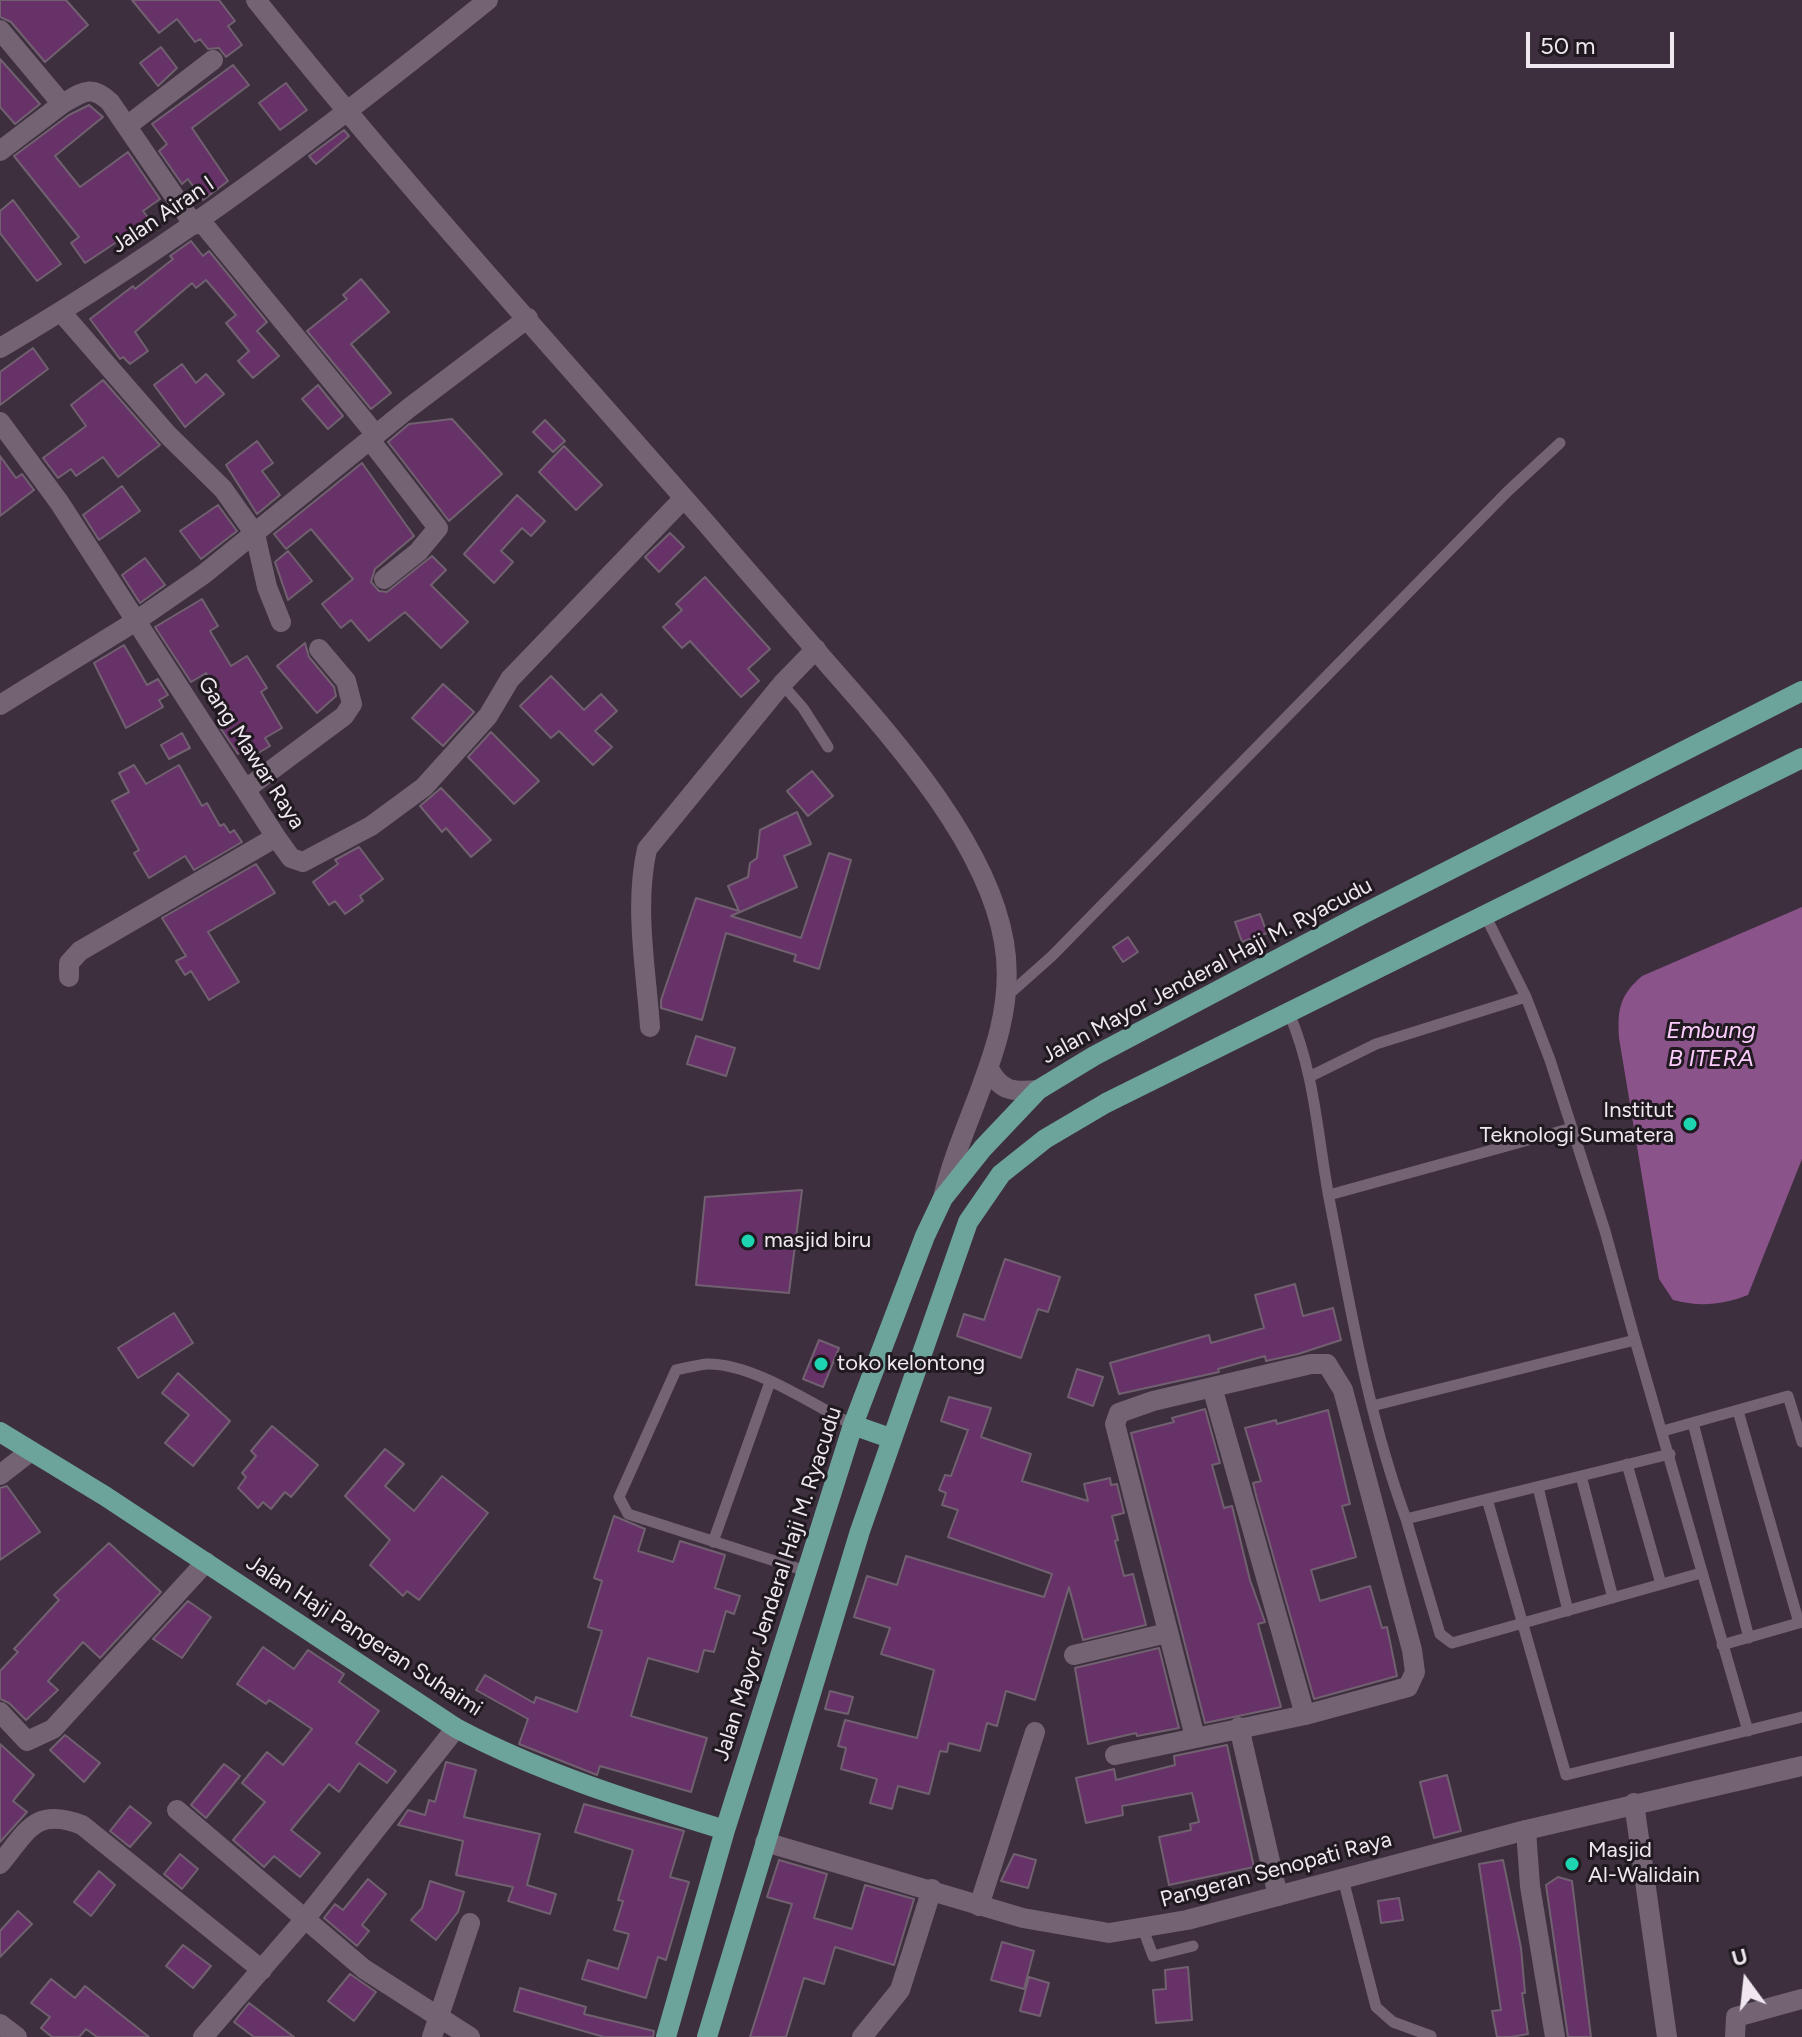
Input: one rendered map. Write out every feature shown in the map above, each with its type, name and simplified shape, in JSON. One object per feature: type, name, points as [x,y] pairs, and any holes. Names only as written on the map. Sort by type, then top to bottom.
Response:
[{"type":"main road","name":"Jalan Mayor Jenderal Haji M. Ryacudu","points":[[666,2037],[725,1830],[853,1425],[920,1248],[943,1198],[983,1148],[1038,1090],[1094,1056],[1361,915],[1802,691]]},
{"type":"main road","points":[[707,2037],[890,1438],[968,1222],[1001,1174],[1045,1139],[1106,1103],[1802,758]]},
{"type":"main road","points":[[853,1425],[890,1438]]},
{"type":"main road","name":"Jalan Haji Pangeran Suhaimi","points":[[0,1432],[206,1562],[456,1728],[517,1760],[578,1785],[725,1830]]},
{"type":"street","points":[[256,0],[347,114],[900,746],[983,878],[1002,933],[1007,996],[989,1069],[958,1143],[943,1198]]},
{"type":"street","name":"Jalan Airan I","points":[[0,348],[61,312],[197,222],[347,114],[488,0]]},
{"type":"street","points":[[0,30],[62,104]]},
{"type":"street","points":[[127,126],[213,60]]},
{"type":"street","points":[[0,151],[62,104],[88,89],[97,90],[197,222],[373,437],[438,528],[418,552],[384,579]]},
{"type":"street","points":[[61,312],[168,435],[223,489],[255,534],[263,575],[281,622]]},
{"type":"street","points":[[0,705],[136,621],[255,534],[373,437],[528,318]]},
{"type":"street","name":"Gang Mawar Raya","points":[[0,422],[59,502],[276,837],[291,858],[303,862],[371,826],[424,787],[488,716],[510,679],[684,498]]},
{"type":"street","points":[[246,789],[344,716],[352,704],[346,681],[319,649]]},
{"type":"street","points":[[650,1027],[639,881],[647,849],[782,684],[816,649]]},
{"type":"street","points":[[69,977],[69,963],[80,951],[276,837]]},
{"type":"street","points":[[989,1069],[996,1082],[1007,1090],[1038,1090]]},
{"type":"street","points":[[1115,1755],[1305,1715],[1408,1687],[1415,1672],[1412,1650],[1343,1390],[1327,1364],[1311,1364],[1212,1387],[1119,1413],[1115,1424],[1195,1737]]},
{"type":"street","points":[[1212,1387],[1305,1715]]},
{"type":"street","points":[[0,1475],[31,1451]]},
{"type":"street","points":[[0,1712],[27,1741],[53,1729],[206,1562]]},
{"type":"street","points":[[1074,1655],[1167,1633]]},
{"type":"street","points":[[1239,1727],[1278,1896]]},
{"type":"street","points":[[203,2037],[305,1919],[456,1728]]},
{"type":"street","points":[[979,1906],[1035,1732]]},
{"type":"street","name":"Pangeran Senopati Raya","points":[[765,1842],[932,1889],[979,1906],[1072,1929],[1109,1933],[1143,1929],[1634,1803],[1802,1766]]},
{"type":"street","points":[[1634,1803],[1667,2037]]},
{"type":"street","points":[[177,1810],[436,2028],[470,2037]]},
{"type":"street","points":[[0,1864],[33,1825],[46,1817],[61,1817],[82,1825],[262,1970]]},
{"type":"street","points":[[1526,1830],[1530,1886],[1555,2037]]},
{"type":"street","points":[[862,2037],[900,1990],[932,1889]]},
{"type":"street","points":[[436,2028],[470,1923]]},
{"type":"street","points":[[1735,2037],[1736,2017],[1802,1999]]},
{"type":"street","points":[[0,2024],[17,2037]]},
{"type":"lane","points":[[1007,996],[1052,956],[1508,491],[1560,443]]},
{"type":"lane","points":[[782,684],[828,747]]},
{"type":"lane","points":[[1484,913],[1526,997],[1572,1128],[1670,1454],[1701,1573],[1748,1731]]},
{"type":"lane","points":[[1311,1076],[1376,1044],[1526,997]]},
{"type":"lane","points":[[1289,1013],[1311,1076],[1329,1195],[1372,1406],[1440,1634],[1446,1640],[1461,1642],[1701,1573]]},
{"type":"lane","points":[[1329,1195],[1572,1128]]},
{"type":"lane","points":[[1372,1406],[1635,1340]]},
{"type":"lane","points":[[806,1571],[628,1514],[619,1497],[676,1370],[707,1364],[734,1368],[770,1382],[853,1425]]},
{"type":"lane","points":[[713,1542],[770,1382]]},
{"type":"lane","points":[[1663,1431],[1802,1392]]},
{"type":"lane","points":[[1788,1396],[1802,1442]]},
{"type":"lane","points":[[1722,1645],[1800,1623],[1738,1411]]},
{"type":"lane","points":[[1693,1423],[1749,1638]]},
{"type":"lane","points":[[1406,1519],[1670,1454]]},
{"type":"lane","points":[[1627,1464],[1661,1584]]},
{"type":"lane","points":[[1581,1476],[1613,1598]]},
{"type":"lane","points":[[1538,1487],[1568,1611]]},
{"type":"lane","points":[[1487,1499],[1568,1777],[1802,1717]]},
{"type":"lane","points":[[1343,1879],[1376,2007],[1393,2022],[1431,2036]]},
{"type":"lane","points":[[1143,1929],[1153,1956],[1193,1946]]},
{"type":"water","name":"Embung B ITERA","points":[[1802,907],[1802,1159],[1748,1295],[1711,1304],[1673,1300],[1659,1279],[1619,1038],[1622,1003],[1642,976]]},
{"type":"building","points":[[0,0],[66,0],[88,25],[45,62],[11,22],[0,17]]},
{"type":"building","points":[[132,0],[219,0],[235,21],[228,26],[242,45],[226,57],[219,48],[208,49],[200,39],[195,42],[177,19],[159,33]]},
{"type":"building","points":[[161,47],[177,68],[158,86],[140,63]]},
{"type":"building","points":[[0,59],[40,104],[15,124],[0,107]]},
{"type":"building","points":[[233,65],[249,85],[192,128],[228,181],[203,200],[188,179],[182,184],[159,151],[167,144],[152,124]]},
{"type":"building","points":[[286,83],[307,110],[280,130],[259,103]]},
{"type":"building","points":[[89,105],[103,117],[55,156],[80,187],[128,152],[160,199],[143,211],[150,220],[85,263],[71,243],[79,237],[14,156],[69,115]]},
{"type":"building","points":[[344,130],[349,136],[316,164],[309,156]]},
{"type":"building","points":[[13,200],[61,264],[37,281],[0,233],[0,211]]},
{"type":"building","points":[[191,241],[203,256],[209,251],[267,322],[257,331],[279,356],[253,378],[238,361],[249,351],[226,323],[236,315],[206,280],[196,288],[192,283],[135,332],[148,351],[130,364],[123,357],[120,359],[90,319],[133,286],[135,289]]},
{"type":"building","points":[[361,279],[389,312],[351,344],[391,393],[371,409],[307,331],[347,299],[343,295]]},
{"type":"building","points":[[33,348],[48,369],[0,405],[0,372]]},
{"type":"building","points":[[182,364],[196,383],[206,374],[224,394],[185,427],[154,385]]},
{"type":"building","points":[[103,380],[160,445],[118,477],[103,457],[76,476],[71,469],[58,478],[43,458],[86,426],[71,405]]},
{"type":"building","points":[[318,385],[343,416],[328,429],[302,399]]},
{"type":"building","points":[[452,419],[502,474],[449,521],[388,442],[409,424]]},
{"type":"building","points":[[545,420],[565,441],[553,452],[533,432]]},
{"type":"building","points":[[257,441],[273,463],[262,471],[280,495],[257,514],[226,465]]},
{"type":"building","points":[[564,446],[602,485],[576,510],[539,472]]},
{"type":"building","points":[[0,456],[16,478],[22,474],[34,490],[0,516]]},
{"type":"building","points":[[362,463],[414,536],[375,569],[371,582],[379,591],[387,592],[432,556],[446,570],[431,585],[468,622],[441,648],[405,612],[369,641],[351,620],[341,628],[322,604],[353,579],[311,529],[286,549],[274,534]]},
{"type":"building","points":[[122,486],[140,511],[99,540],[83,515]]},
{"type":"building","points":[[517,495],[545,521],[531,536],[522,528],[501,551],[513,562],[494,583],[464,554]]},
{"type":"building","points":[[218,505],[237,531],[201,559],[180,531]]},
{"type":"building","points":[[670,533],[684,547],[659,572],[645,557]]},
{"type":"building","points":[[288,551],[312,581],[288,600],[275,562]]},
{"type":"building","points":[[145,558],[165,585],[140,603],[122,575]]},
{"type":"building","points":[[705,577],[770,649],[748,669],[759,681],[741,697],[690,641],[682,648],[663,627],[682,610],[676,604]]},
{"type":"building","points":[[202,599],[218,626],[210,631],[231,666],[247,656],[267,688],[261,692],[282,728],[265,738],[270,746],[253,756],[248,748],[238,754],[221,729],[236,720],[206,673],[191,682],[155,627]]},
{"type":"building","points":[[305,643],[309,657],[334,687],[336,696],[317,713],[277,666]]},
{"type":"building","points":[[124,645],[147,685],[158,679],[168,695],[159,700],[163,707],[126,728],[94,663]]},
{"type":"building","points":[[551,676],[584,710],[601,694],[617,711],[595,731],[612,747],[593,765],[559,731],[551,738],[520,706]]},
{"type":"building","points":[[443,684],[474,712],[443,746],[412,718]]},
{"type":"building","points":[[491,732],[539,781],[514,804],[468,757]]},
{"type":"building","points":[[182,733],[190,748],[169,759],[161,745]]},
{"type":"building","points":[[134,765],[146,784],[179,765],[202,806],[207,803],[220,826],[224,824],[230,833],[234,830],[242,842],[194,870],[185,856],[149,878],[134,853],[139,850],[112,801],[129,792],[119,773]]},
{"type":"building","points":[[812,771],[833,796],[808,816],[787,791]]},
{"type":"building","points":[[441,788],[491,840],[471,857],[446,828],[442,832],[420,806]]},
{"type":"building","points":[[797,812],[811,844],[784,856],[797,887],[731,916],[801,938],[829,853],[851,860],[819,969],[794,961],[796,955],[726,933],[702,1020],[661,1008],[661,1000],[696,898],[739,911],[728,886],[748,877],[750,863],[757,858],[760,830]]},
{"type":"building","points":[[359,847],[383,879],[360,896],[363,901],[345,914],[335,901],[329,905],[313,882],[338,864],[335,860]]},
{"type":"building","points":[[256,864],[275,893],[208,932],[239,982],[209,1000],[191,971],[185,975],[176,961],[186,956],[162,918]]},
{"type":"building","points":[[1260,914],[1267,933],[1242,942],[1235,922]]},
{"type":"building","points":[[1128,937],[1138,952],[1123,962],[1113,947]]},
{"type":"building","points":[[696,1036],[735,1048],[726,1076],[687,1064]]},
{"type":"building","name":"masjid biru","points":[[802,1190],[789,1293],[696,1285],[705,1197]]},
{"type":"building","points":[[1005,1259],[1060,1277],[1048,1312],[1038,1309],[1021,1358],[957,1336],[964,1314],[984,1320]]},
{"type":"building","points":[[1295,1284],[1303,1316],[1333,1308],[1341,1340],[1298,1354],[1266,1361],[1265,1356],[1218,1369],[1219,1372],[1119,1394],[1110,1363],[1209,1335],[1211,1343],[1264,1328],[1255,1295]]},
{"type":"building","points":[[174,1313],[193,1343],[138,1378],[118,1348]]},
{"type":"building","name":"toko kelontong","points":[[819,1340],[839,1348],[823,1387],[803,1379]]},
{"type":"building","points":[[1077,1369],[1103,1377],[1093,1406],[1068,1397]]},
{"type":"building","points":[[178,1373],[230,1421],[193,1466],[165,1443],[189,1415],[162,1393]]},
{"type":"building","points":[[949,1397],[991,1408],[981,1437],[1031,1454],[1022,1481],[1088,1501],[1084,1484],[1110,1478],[1111,1485],[1117,1484],[1124,1513],[1112,1516],[1118,1540],[1115,1541],[1124,1576],[1133,1574],[1146,1625],[1083,1640],[1069,1587],[1035,1700],[1006,1691],[997,1726],[987,1723],[980,1751],[949,1743],[947,1752],[940,1751],[929,1794],[898,1786],[892,1809],[870,1803],[877,1779],[841,1769],[846,1748],[838,1746],[845,1720],[917,1738],[934,1670],[881,1654],[890,1628],[854,1617],[867,1576],[897,1585],[906,1556],[1044,1597],[1052,1574],[948,1537],[958,1510],[942,1505],[946,1493],[939,1490],[945,1475],[951,1476],[968,1430],[941,1421]]},
{"type":"building","points":[[1205,1409],[1220,1463],[1212,1465],[1224,1508],[1232,1506],[1250,1580],[1265,1622],[1258,1624],[1281,1707],[1205,1723],[1131,1433],[1174,1422],[1172,1418]]},
{"type":"building","points":[[1328,1410],[1350,1504],[1342,1506],[1356,1557],[1311,1570],[1320,1601],[1370,1586],[1382,1628],[1387,1627],[1397,1676],[1314,1699],[1257,1499],[1253,1483],[1261,1481],[1245,1428],[1276,1420],[1277,1424]]},
{"type":"building","points":[[272,1426],[318,1465],[291,1497],[285,1492],[271,1509],[263,1502],[258,1508],[238,1488],[246,1477],[242,1473],[256,1456],[251,1451]]},
{"type":"building","points":[[385,1449],[404,1464],[385,1486],[414,1511],[442,1476],[488,1513],[419,1600],[407,1591],[403,1596],[370,1565],[390,1540],[345,1496]]},
{"type":"building","points":[[7,1486],[40,1532],[0,1560],[0,1488]]},
{"type":"building","points":[[614,1516],[645,1529],[638,1551],[673,1562],[680,1541],[725,1555],[715,1588],[740,1596],[734,1614],[726,1611],[714,1652],[704,1650],[698,1672],[648,1658],[631,1716],[707,1738],[691,1792],[600,1766],[597,1775],[519,1744],[528,1719],[476,1690],[485,1675],[534,1703],[536,1697],[577,1712],[602,1631],[588,1627],[602,1581],[594,1578]]},
{"type":"building","points":[[109,1543],[161,1592],[100,1658],[83,1642],[48,1681],[58,1690],[26,1720],[9,1703],[0,1699],[0,1671],[18,1652],[14,1649],[59,1600],[54,1595]]},
{"type":"building","points":[[188,1601],[211,1617],[182,1658],[153,1639]]},
{"type":"building","points":[[263,1647],[294,1669],[308,1650],[344,1674],[339,1682],[379,1711],[356,1743],[396,1771],[387,1783],[359,1763],[339,1792],[329,1784],[291,1830],[320,1853],[300,1877],[274,1856],[264,1867],[233,1840],[265,1802],[242,1783],[267,1752],[283,1765],[312,1729],[269,1700],[266,1704],[237,1684]]},
{"type":"building","points":[[1159,1648],[1179,1728],[1137,1736],[1136,1733],[1088,1744],[1075,1668]]},
{"type":"building","points":[[830,1691],[853,1697],[848,1714],[825,1709]]},
{"type":"building","points":[[65,1735],[100,1763],[84,1782],[50,1750]]},
{"type":"building","points":[[0,1744],[34,1775],[13,1801],[27,1812],[0,1842]]},
{"type":"building","points":[[1227,1745],[1254,1867],[1169,1885],[1159,1837],[1191,1830],[1190,1824],[1199,1822],[1192,1793],[1122,1806],[1123,1815],[1086,1823],[1076,1778],[1114,1769],[1116,1780],[1175,1765],[1174,1756]]},
{"type":"building","points":[[446,1762],[476,1770],[464,1817],[540,1834],[527,1885],[556,1894],[550,1914],[508,1901],[513,1887],[456,1875],[463,1841],[398,1825],[408,1810],[425,1815],[429,1800],[435,1802]]},
{"type":"building","points":[[224,1764],[240,1776],[206,1818],[191,1805]]},
{"type":"building","points":[[1447,1775],[1461,1831],[1434,1838],[1420,1782]]},
{"type":"building","points":[[584,1804],[684,1831],[670,1877],[689,1882],[666,1960],[658,1957],[646,1998],[582,1979],[588,1960],[618,1969],[629,1934],[614,1930],[623,1901],[618,1900],[633,1850],[575,1832]]},
{"type":"building","points":[[130,1806],[151,1823],[130,1847],[110,1831]]},
{"type":"building","points":[[180,1854],[198,1869],[182,1889],[164,1874]]},
{"type":"building","points":[[1014,1854],[1036,1860],[1028,1888],[1001,1881]]},
{"type":"building","points":[[779,1860],[827,1874],[814,1918],[852,1929],[865,1885],[914,1899],[894,1965],[835,1947],[824,1984],[804,1978],[786,2037],[750,2037],[792,1904],[767,1897]]},
{"type":"building","points":[[1503,1860],[1521,1948],[1525,1993],[1522,1993],[1528,2034],[1511,2037],[1497,2037],[1492,2011],[1501,2010],[1479,1864]]},
{"type":"building","points":[[99,1871],[115,1885],[91,1916],[74,1902]]},
{"type":"building","points":[[1558,1877],[1572,1881],[1591,2037],[1568,2037],[1546,1885]]},
{"type":"building","points":[[368,1879],[386,1894],[362,1925],[369,1931],[357,1946],[324,1918],[335,1904],[343,1910]]},
{"type":"building","points":[[430,1881],[464,1892],[458,1912],[436,1940],[411,1920],[422,1908]]},
{"type":"building","points":[[1399,1898],[1403,1920],[1381,1923],[1378,1901]]},
{"type":"building","points":[[18,1911],[32,1924],[0,1957],[0,1931]]},
{"type":"building","points":[[1002,1942],[1034,1951],[1024,1989],[991,1980]]},
{"type":"building","points":[[183,1945],[211,1966],[193,1988],[166,1966]]},
{"type":"building","points":[[1188,1967],[1192,2020],[1156,2023],[1153,1990],[1166,1989],[1165,1970]]},
{"type":"building","points":[[350,1974],[376,1992],[354,2021],[328,2001]]},
{"type":"building","points":[[1029,1977],[1049,1983],[1040,2016],[1020,2011]]},
{"type":"building","points":[[51,1979],[75,1998],[85,1986],[149,2037],[97,2037],[86,2029],[79,2037],[52,2037],[41,2028],[50,2017],[31,2003]]},
{"type":"building","points":[[520,1988],[586,2007],[584,2014],[654,2031],[653,2037],[604,2037],[514,2011]]},
{"type":"building","points":[[249,2003],[294,2037],[254,2037],[234,2022]]},
{"type":"place","name":"Institut Teknologi Sumatera","points":[[1690,1124]]},
{"type":"place","name":"masjid biru","points":[[748,1241]]},
{"type":"place","name":"toko kelontong","points":[[821,1364]]},
{"type":"place","name":"Masjid Al-Walidain","points":[[1572,1864]]}]
